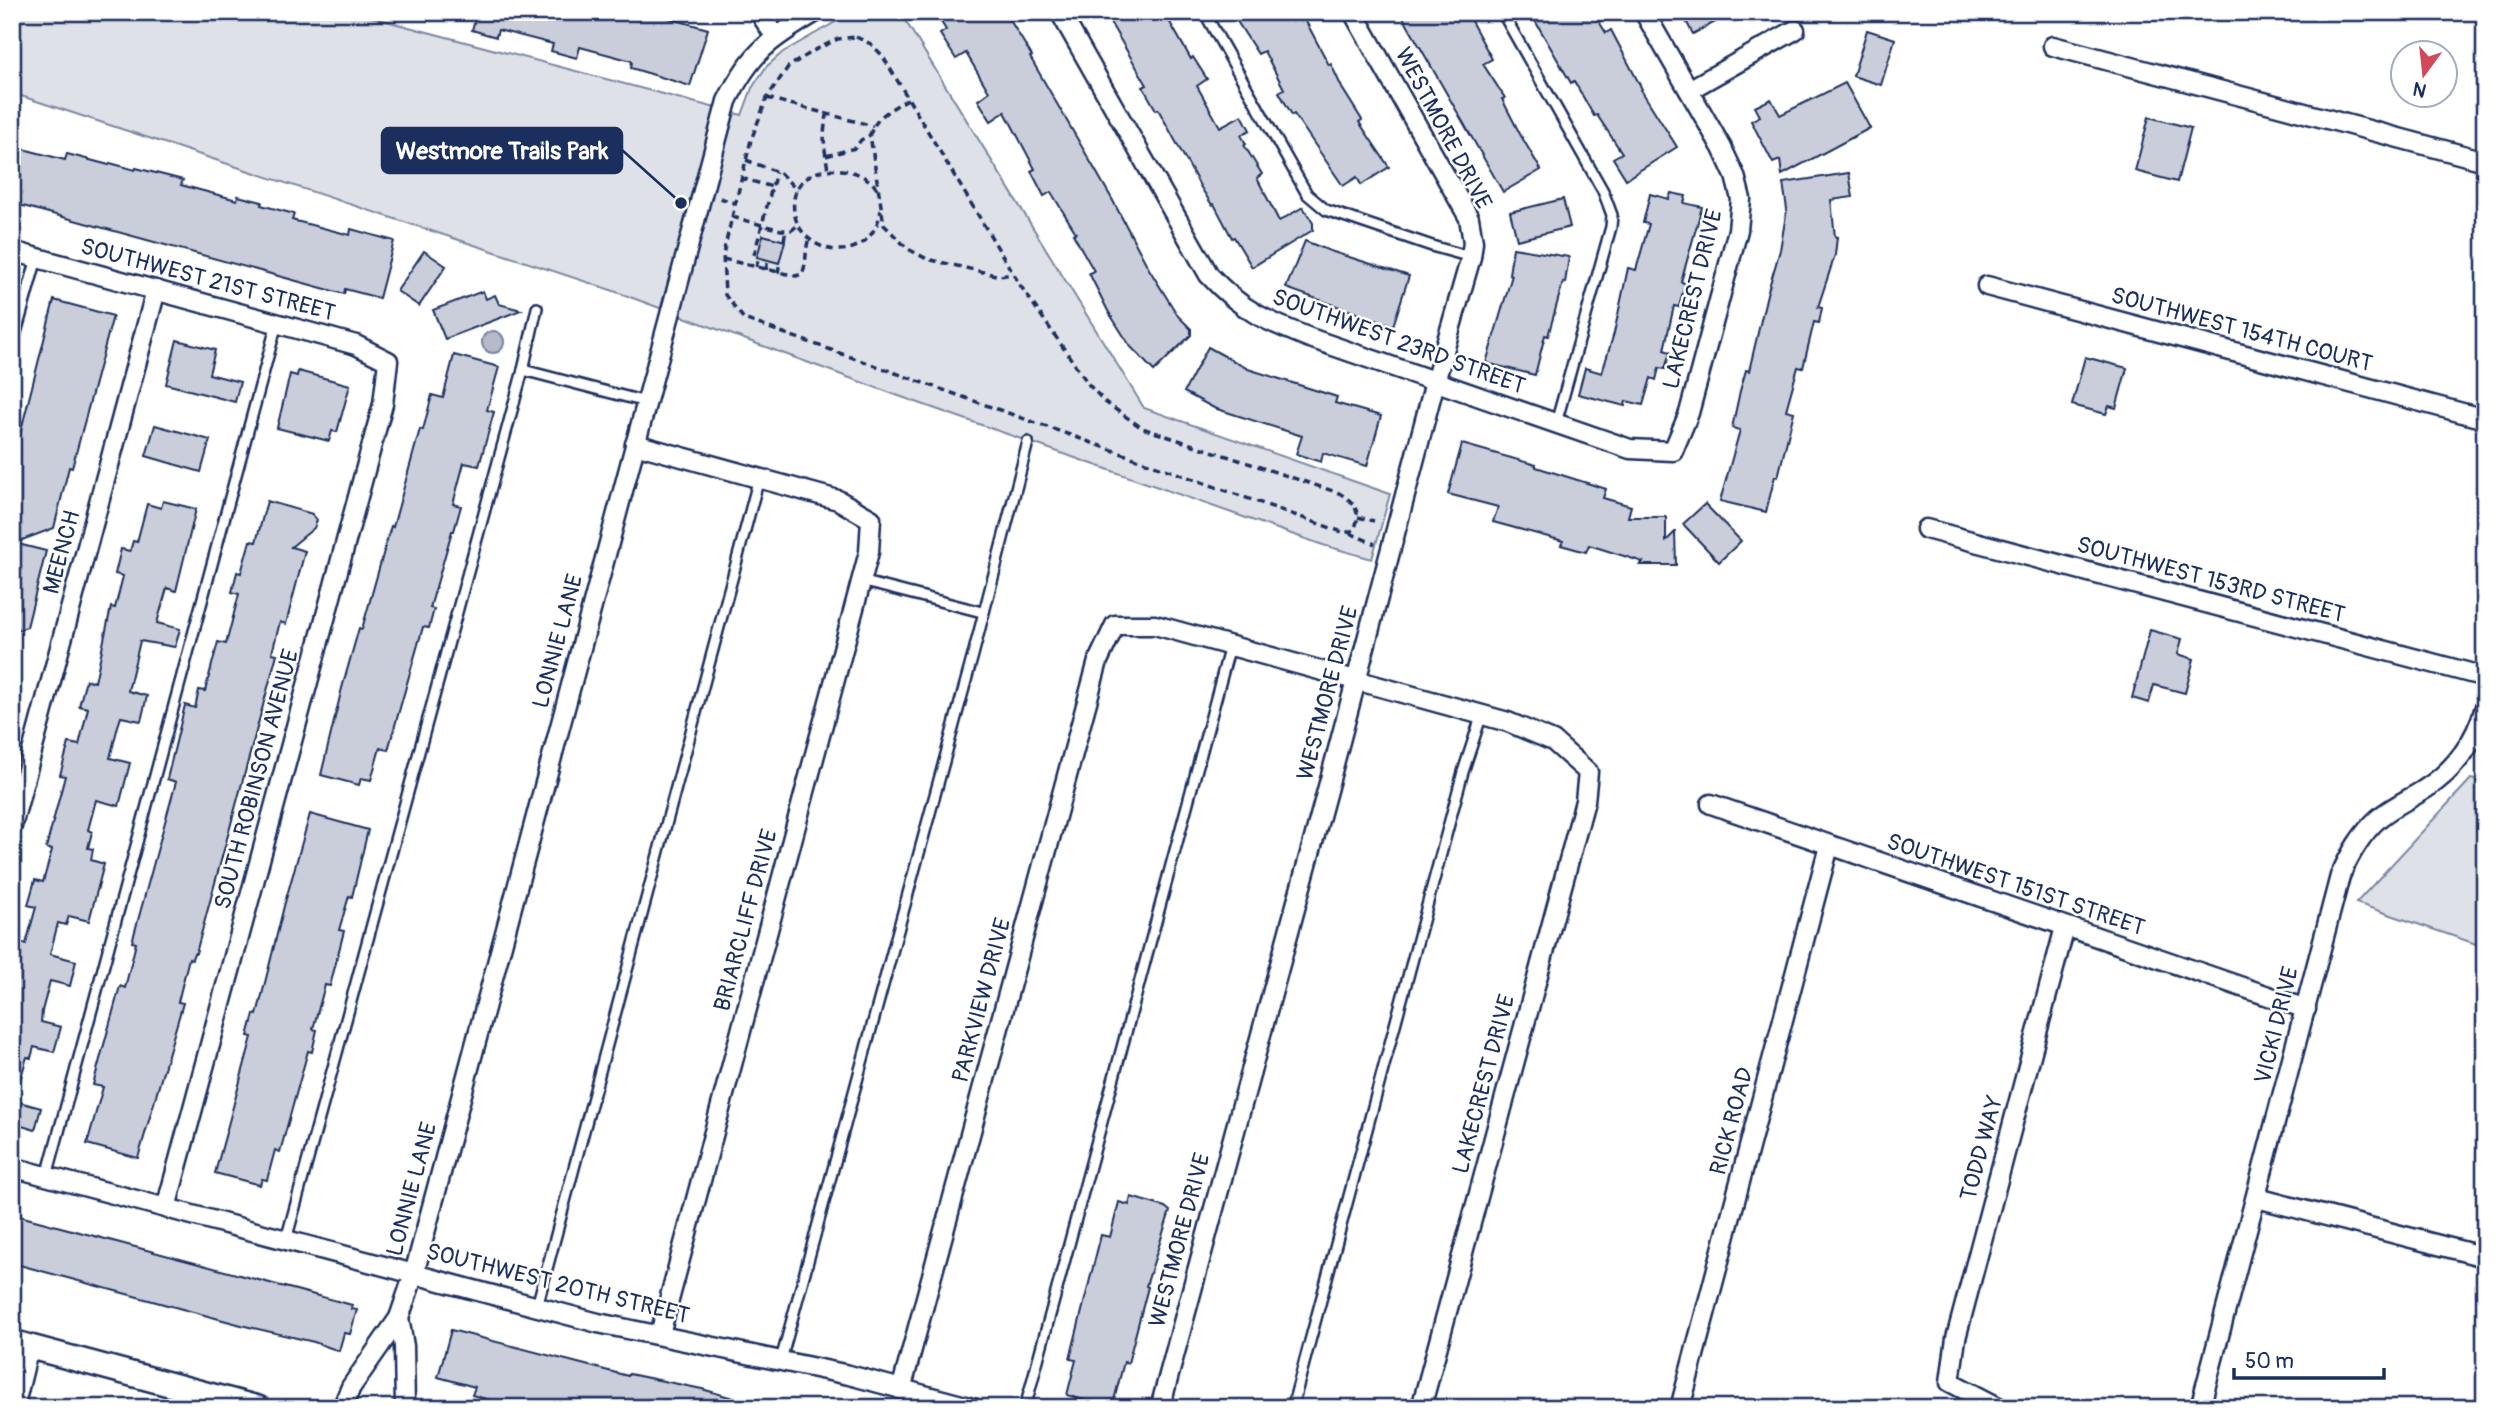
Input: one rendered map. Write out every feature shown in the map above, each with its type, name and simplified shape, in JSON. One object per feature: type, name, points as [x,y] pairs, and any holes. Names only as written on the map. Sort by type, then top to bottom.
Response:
[{"type":"street","points":[[759,12],[775,36]]},
{"type":"street","name":"LONNIE LANE","points":[[342,1408],[351,1387],[399,1318],[414,1273],[727,101],[747,64],[775,36],[816,12]]},
{"type":"street","name":"SOUTHWEST 23RD STREET","points":[[1060,12],[1209,275],[1238,305],[1275,325],[1630,449],[1673,451]]},
{"type":"street","name":"WESTMORE DRIVE","points":[[1160,1408],[1435,382],[1471,257],[1469,218],[1353,12]]},
{"type":"street","name":"LAKECREST DRIVE","points":[[1644,12],[1722,148],[1735,176],[1741,199],[1738,230],[1693,400],[1673,451]]},
{"type":"street","points":[[1689,90],[1795,30]]},
{"type":"street","points":[[2053,46],[2485,161]]},
{"type":"street","name":"SOUTHWEST 21ST STREET","points":[[12,251],[356,345],[388,361]]},
{"type":"street","name":"SOUTHWEST 154TH COURT","points":[[1987,286],[2485,419]]},
{"type":"street","name":"MEENCH","points":[[12,826],[156,290]]},
{"type":"street","name":"SOUTH ROBINSON AVENUE","points":[[166,1208],[383,404],[388,361]]},
{"type":"street","points":[[635,443],[759,478]]},
{"type":"street","name":"BRIARCLIFF DRIVE","points":[[660,1334],[869,552],[871,519],[838,500],[759,478]]},
{"type":"street","name":"SOUTHWEST 153RD STREET","points":[[1926,529],[2485,677]]},
{"type":"street","name":"PARKVIEW DRIVE","points":[[901,1390],[1098,661],[1115,625],[1154,625],[1230,645]]},
{"type":"street","points":[[1230,645],[1482,714]]},
{"type":"street","name":"VICKI DRIVE","points":[[2200,1408],[2340,876],[2355,846],[2381,817],[2427,788],[2453,765],[2473,740],[2485,708]]},
{"type":"street","name":"LAKECREST DRIVE","points":[[1422,1408],[1585,801],[1588,772],[1553,741],[1482,714]]},
{"type":"street","name":"SOUTHWEST 151ST STREET","points":[[1711,804],[2306,1009]]},
{"type":"street","name":"RICK ROAD","points":[[1680,1408],[1829,846]]},
{"type":"street","name":"TODD WAY","points":[[2000,1408],[1950,1382],[1956,1338],[2065,927]]},
{"type":"street","name":"SOUTHWEST 20TH STREET","points":[[12,1167],[598,1323],[849,1374],[973,1408]]},
{"type":"street","points":[[2257,1198],[2485,1257]]},
{"type":"street","name":"LONNIE LANE","points":[[399,1318],[404,1346],[405,1408]]},
{"type":"street","points":[[14,1408],[21,1345],[258,1408]]},
{"type":"lane","points":[[1205,12],[1307,194],[1315,202],[1326,210],[1343,216],[1471,257]]},
{"type":"lane","points":[[1502,12],[1603,191],[1612,215],[1556,423]]},
{"type":"lane","points":[[12,347],[37,258]]},
{"type":"lane","points":[[286,1240],[523,370],[537,308]]},
{"type":"lane","points":[[47,1177],[277,323]]},
{"type":"lane","points":[[523,370],[646,402]]},
{"type":"lane","points":[[782,1360],[1028,442]]},
{"type":"lane","points":[[537,1306],[759,478]]},
{"type":"lane","points":[[861,581],[982,612]]},
{"type":"lane","points":[[1025,1408],[1230,645]]},
{"type":"lane","points":[[1292,1408],[1463,772],[1482,714]]},
{"type":"path","points":[[856,37],[871,44],[881,55],[908,99],[1013,274],[1089,385],[1105,402],[1142,428],[1349,498],[1357,509],[1358,517],[1354,530],[1345,533],[744,319],[725,295],[723,259],[751,140],[767,98],[788,67],[838,39],[856,37]]},
{"type":"path","points":[[767,98],[873,126]]},
{"type":"path","points":[[908,99],[880,117],[870,135],[884,225],[908,249],[927,259],[1000,276],[1013,274]]},
{"type":"path","points":[[828,113],[823,127],[828,170]]},
{"type":"path","points":[[826,156],[855,148],[870,135]]},
{"type":"path","points":[[746,160],[776,172],[797,190]]},
{"type":"path","points":[[878,191],[872,181],[863,176],[837,169],[828,170],[807,177],[797,190],[794,210],[799,225],[809,238],[830,249],[847,250],[859,246],[871,237],[878,224],[881,208]]},
{"type":"path","points":[[756,267],[762,225],[776,172]]},
{"type":"path","points":[[741,178],[772,187]]},
{"type":"path","points":[[732,217],[777,229],[792,230],[799,225]]},
{"type":"path","points":[[774,238],[777,229]]},
{"type":"path","points":[[783,240],[786,230]]},
{"type":"path","points":[[723,259],[796,276],[802,274],[809,238]]},
{"type":"path","points":[[766,270],[768,260]]},
{"type":"path","points":[[778,273],[780,261]]},
{"type":"path","points":[[1358,517],[1374,521]]},
{"type":"path","points":[[1348,532],[1375,544]]},
{"type":"shaded area","points":[[12,12],[352,12],[742,115],[752,88],[766,67],[783,52],[853,12],[900,12],[1144,408],[1390,494],[1372,559],[1323,545],[896,395],[611,290],[12,93]]},
{"type":"shaded area","points":[[2471,779],[2485,783],[2485,947],[2356,903]]},
{"type":"water","points":[[493,331],[501,334],[504,342],[501,350],[493,353],[485,350],[482,342],[485,334]]},
{"type":"building","points":[[477,12],[647,12],[708,29],[690,86],[631,68],[632,61],[580,47],[577,58],[551,51],[553,44],[498,30],[496,37],[472,30]]},
{"type":"building","points":[[935,12],[1005,12],[1032,56],[1030,57],[1149,269],[1178,316],[1191,329],[1191,335],[1154,371],[1130,346],[1108,311],[1089,273],[1094,271],[1073,234],[1076,233],[1051,192],[1044,196],[1031,171],[1035,169],[1005,112],[991,121],[978,100],[989,92],[966,53],[956,59],[940,34],[946,30]]},
{"type":"building","points":[[1104,12],[1164,12],[1191,59],[1193,57],[1207,79],[1197,86],[1220,127],[1242,115],[1250,130],[1241,135],[1246,144],[1244,145],[1262,174],[1257,178],[1279,221],[1303,207],[1313,223],[1313,230],[1252,267],[1200,186],[1143,87],[1147,85]]},
{"type":"building","points":[[1231,12],[1301,12],[1362,120],[1359,122],[1389,167],[1361,185],[1357,177],[1343,186],[1294,114],[1292,115],[1279,92],[1284,89],[1264,51],[1258,54]]},
{"type":"building","points":[[1400,12],[1466,12],[1492,59],[1483,64],[1505,98],[1502,99],[1541,170],[1503,192]]},
{"type":"building","points":[[1530,12],[1593,12],[1606,33],[1611,30],[1641,90],[1677,147],[1626,179],[1613,158],[1622,153],[1597,115],[1594,116],[1574,81],[1571,83]]},
{"type":"building","points":[[1681,12],[1734,12],[1693,34]]},
{"type":"building","points":[[1867,30],[1895,39],[1881,85],[1853,76]]},
{"type":"building","points":[[1845,83],[1870,128],[1782,175],[1780,160],[1773,163],[1751,121],[1760,116],[1755,107],[1771,99],[1780,115]]},
{"type":"building","points":[[2149,117],[2191,128],[2177,182],[2135,171]]},
{"type":"building","points":[[12,146],[65,160],[67,154],[109,165],[136,168],[183,180],[181,185],[237,200],[238,196],[262,202],[261,205],[294,214],[292,220],[350,235],[351,229],[394,241],[379,298],[345,289],[344,294],[12,203]]},
{"type":"building","points":[[1849,173],[1853,197],[1831,200],[1837,237],[1835,255],[1818,307],[1822,308],[1819,323],[1814,322],[1803,368],[1798,367],[1786,410],[1794,412],[1778,477],[1775,476],[1766,512],[1720,501],[1740,430],[1732,428],[1740,391],[1746,370],[1749,371],[1780,250],[1787,209],[1783,183]]},
{"type":"building","points":[[1671,193],[1686,196],[1684,203],[1702,207],[1681,282],[1685,283],[1679,307],[1674,306],[1664,350],[1670,352],[1665,369],[1659,368],[1656,380],[1651,378],[1643,405],[1626,401],[1625,406],[1578,394],[1585,368],[1602,373],[1628,268],[1636,270],[1649,224],[1643,223],[1650,194],[1669,199]]},
{"type":"building","points":[[1563,199],[1570,227],[1517,240],[1510,212]]},
{"type":"building","points":[[763,235],[785,241],[779,263],[757,257]]},
{"type":"building","points":[[1305,241],[1409,276],[1393,326],[1286,288]]},
{"type":"building","points":[[1513,248],[1569,257],[1565,283],[1563,282],[1548,336],[1545,335],[1535,375],[1486,363],[1512,275],[1509,274]]},
{"type":"building","points":[[424,251],[446,266],[419,306],[397,291]]},
{"type":"building","points":[[483,291],[486,299],[495,295],[499,304],[521,310],[445,339],[433,310]]},
{"type":"building","points":[[54,300],[113,316],[54,528],[14,543],[46,551],[27,627],[12,632],[12,466]]},
{"type":"building","points":[[177,340],[215,350],[209,374],[240,382],[235,402],[166,384]]},
{"type":"building","points":[[1208,347],[1248,369],[1337,397],[1335,403],[1381,416],[1367,466],[1323,453],[1321,462],[1296,454],[1302,436],[1214,408],[1184,392]]},
{"type":"building","points":[[454,355],[499,367],[487,410],[494,412],[479,466],[464,463],[453,504],[461,506],[430,608],[434,609],[429,628],[423,627],[388,750],[380,748],[371,780],[361,778],[359,785],[321,775],[359,628],[362,629],[420,429],[423,430],[432,395],[443,398]]},
{"type":"building","points":[[2085,357],[2127,368],[2116,408],[2109,406],[2106,414],[2072,405]]},
{"type":"building","points":[[298,371],[350,385],[337,432],[332,431],[329,441],[277,428],[290,374],[297,376]]},
{"type":"building","points":[[155,425],[210,440],[201,472],[146,456]]},
{"type":"building","points":[[1462,444],[1606,489],[1603,498],[1631,506],[1628,517],[1666,517],[1666,541],[1675,532],[1676,565],[1640,565],[1643,562],[1589,545],[1586,552],[1561,545],[1563,541],[1493,522],[1498,507],[1448,494]]},
{"type":"building","points":[[163,501],[196,509],[176,591],[167,588],[157,623],[180,629],[175,647],[140,641],[128,691],[147,696],[141,721],[121,717],[110,758],[130,763],[119,806],[96,800],[88,830],[92,832],[88,848],[93,849],[91,860],[104,864],[89,921],[69,916],[66,925],[58,923],[50,954],[76,961],[70,986],[50,981],[42,1011],[41,1022],[61,1027],[54,1052],[34,1047],[31,1058],[27,1057],[16,1094],[12,1093],[12,952],[15,941],[26,944],[36,907],[28,905],[35,880],[43,882],[52,850],[46,848],[65,776],[60,775],[69,743],[79,745],[88,708],[79,706],[86,680],[95,682],[111,607],[115,608],[123,576],[115,574],[121,549],[130,551],[133,541],[137,542],[147,504],[161,508]]},
{"type":"building","points":[[267,501],[312,514],[317,520],[314,528],[291,547],[305,551],[286,624],[280,622],[272,653],[277,654],[196,953],[192,959],[189,958],[178,1002],[183,1003],[138,1158],[87,1144],[103,1087],[93,1085],[120,986],[125,988],[136,943],[132,942],[176,782],[167,779],[185,705],[195,708],[199,690],[205,691],[218,642],[226,644],[239,594],[232,592],[237,572],[241,573],[250,541],[256,542]]},
{"type":"building","points":[[1705,504],[1741,541],[1719,562],[1683,524]]},
{"type":"building","points":[[2150,630],[2182,639],[2178,654],[2194,659],[2185,693],[2154,685],[2149,703],[2132,698]]},
{"type":"building","points":[[310,814],[368,830],[352,897],[349,896],[339,930],[344,931],[330,986],[325,985],[313,1029],[317,1030],[312,1052],[308,1051],[280,1152],[275,1150],[267,1180],[262,1179],[260,1185],[215,1173],[252,1037],[248,1036],[254,1014],[257,1015]]},
{"type":"building","points":[[12,1100],[41,1108],[35,1130],[12,1123]]},
{"type":"building","points":[[1131,1197],[1170,1211],[1146,1286],[1148,1287],[1128,1363],[1124,1362],[1110,1408],[1067,1395],[1076,1360],[1070,1359],[1101,1235],[1110,1237],[1119,1202],[1129,1205]]},
{"type":"building","points":[[12,1214],[352,1305],[351,1309],[357,1310],[350,1334],[344,1333],[339,1351],[314,1342],[12,1263]]},
{"type":"building","points":[[451,1330],[628,1376],[629,1374],[702,1389],[750,1403],[750,1408],[559,1408],[526,1401],[524,1408],[518,1408],[472,1395],[475,1387],[438,1377]]},
{"type":"place","name":"Westmore Trails Park","points":[[681,203]]}]
